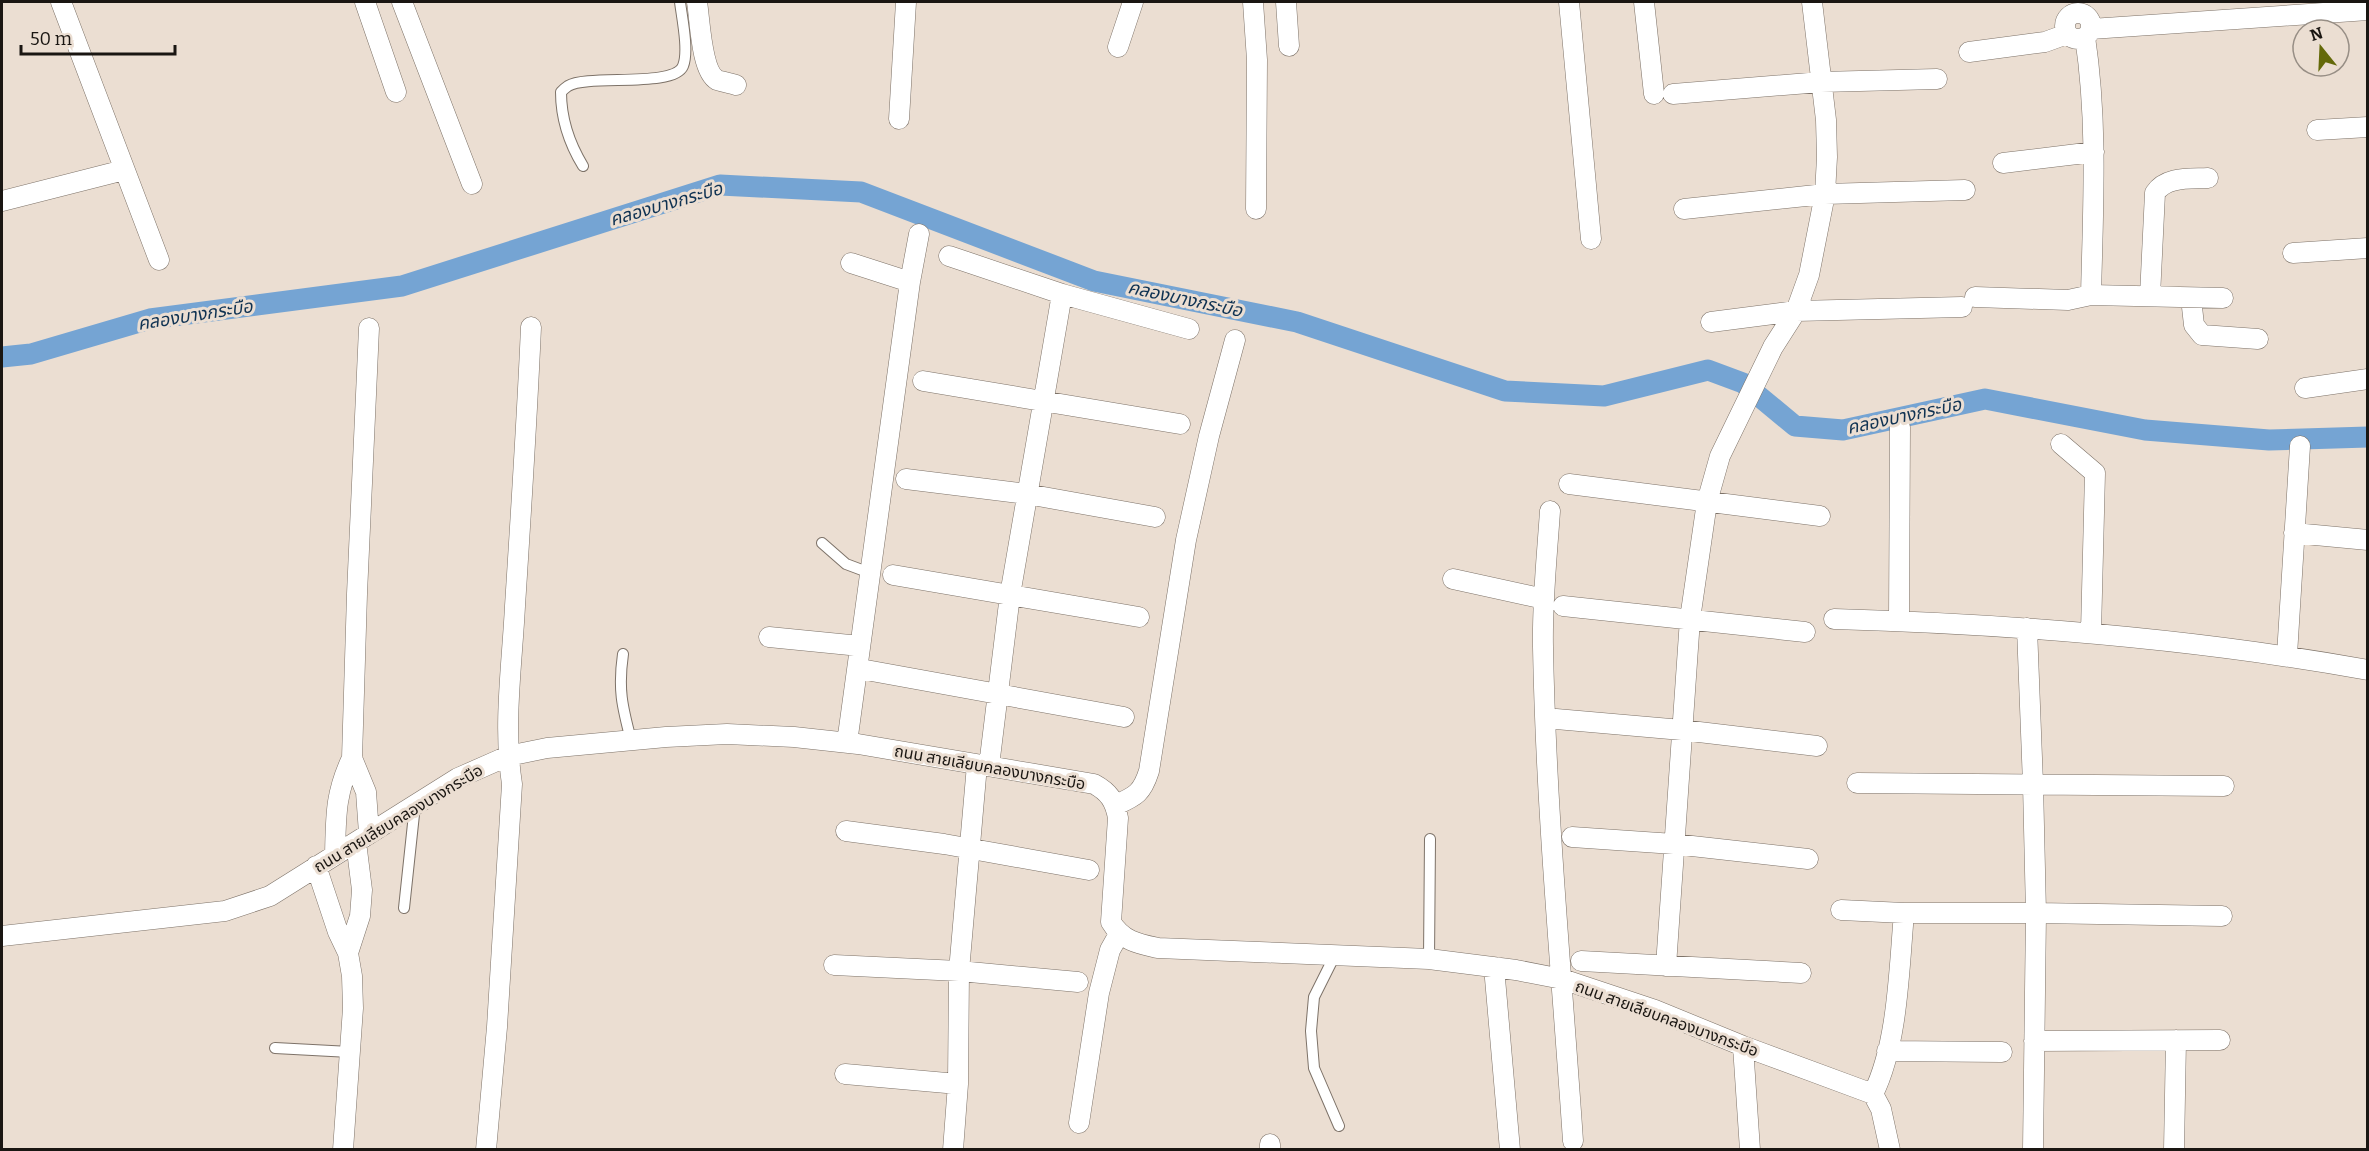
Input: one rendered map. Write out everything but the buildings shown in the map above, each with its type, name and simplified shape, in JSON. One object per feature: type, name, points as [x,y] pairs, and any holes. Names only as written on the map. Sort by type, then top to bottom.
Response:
[{"type":"street","points":[[61,2],[159,260]]},
{"type":"street","points":[[365,2],[396,92]]},
{"type":"street","points":[[402,2],[472,184]]},
{"type":"street","points":[[697,2],[705,59],[710,72],[716,79],[736,85]]},
{"type":"street","points":[[899,119],[906,2]]},
{"type":"street","points":[[1118,47],[1133,2]]},
{"type":"street","points":[[1253,2],[1257,60],[1256,209]]},
{"type":"street","points":[[1286,2],[1289,46]]},
{"type":"street","points":[[1569,2],[1591,239]]},
{"type":"street","points":[[1644,2],[1663,94],[1821,82],[1937,79]]},
{"type":"street","points":[[1666,966],[1690,619],[1707,502],[1713,475],[1731,433],[1773,347],[1796,311],[1809,275],[1825,194],[1826,120],[1812,2]]},
{"type":"street","points":[[2074,7],[2064,24],[2081,33],[2089,63],[2094,152],[2091,295]]},
{"type":"street","points":[[1969,52],[2045,42],[2081,33],[2367,10]]},
{"type":"street","points":[[2317,130],[2367,127]]},
{"type":"street","points":[[2003,163],[2094,152]]},
{"type":"street","points":[[2,201],[124,170]]},
{"type":"street","points":[[2150,296],[2155,193],[2159,186],[2167,181],[2208,178]]},
{"type":"street","points":[[1684,209],[1825,194],[1965,190]]},
{"type":"street","points":[[847,742],[910,282],[919,234]]},
{"type":"street","points":[[2294,253],[2367,248]]},
{"type":"street","points":[[949,256],[1062,294],[1189,329]]},
{"type":"street","points":[[851,263],[910,282]]},
{"type":"street","points":[[953,1149],[958,1083],[959,971],[971,849],[1027,494],[1062,294]]},
{"type":"street","points":[[1711,322],[1796,311],[1968,302],[2068,300],[2091,295],[2223,298]]},
{"type":"street","points":[[2191,298],[2194,325],[2202,335],[2258,339]]},
{"type":"street","points":[[486,1149],[509,839],[512,784],[508,756],[531,327]]},
{"type":"street","points":[[335,855],[336,803],[341,781],[352,758],[369,328]]},
{"type":"street","points":[[1079,1123],[1099,993],[1110,950],[1119,934],[1110,917],[1118,818],[1116,805],[1135,796],[1144,787],[1149,771],[1168,640],[1186,540],[1209,436],[1234,340]]},
{"type":"street","points":[[2305,388],[2367,380]]},
{"type":"street","points":[[923,381],[1180,424]]},
{"type":"street","points":[[1899,621],[1900,427]]},
{"type":"street","points":[[2061,444],[2095,473],[2091,632]]},
{"type":"street","points":[[2287,655],[2300,446]]},
{"type":"street","points":[[906,479],[1027,494],[1155,517]]},
{"type":"street","points":[[1569,484],[1820,516]]},
{"type":"street","points":[[1550,511],[1543,645],[1548,782],[1573,1142]]},
{"type":"street","points":[[2294,533],[2367,540]]},
{"type":"street","points":[[893,575],[1139,617]]},
{"type":"street","points":[[1453,579],[1544,598]]},
{"type":"street","points":[[1563,606],[1805,632]]},
{"type":"street","points":[[1834,619],[2091,632],[2287,655],[2367,670]]},
{"type":"street","points":[[2027,628],[2036,913],[2033,1149]]},
{"type":"street","points":[[769,637],[860,646]]},
{"type":"street","points":[[866,670],[1124,717]]},
{"type":"street","points":[[1556,719],[1682,730],[1817,746]]},
{"type":"street","name":"ถนน สายเลียบคลองบางกระบือ","points":[[2,936],[225,911],[270,896],[458,778],[508,756],[556,747],[728,734],[847,742],[1094,784],[1104,790],[1116,805]]},
{"type":"street","points":[[348,952],[360,916],[366,792],[352,758]]},
{"type":"street","points":[[1857,783],[2224,786]]},
{"type":"street","points":[[846,831],[971,849],[1089,870]]},
{"type":"street","points":[[1572,837],[1674,844],[1808,859]]},
{"type":"street","points":[[316,866],[338,932],[348,952],[352,987],[343,1149]]},
{"type":"street","points":[[1841,910],[1904,914],[2036,913],[2222,916]]},
{"type":"street","points":[[1890,1149],[1881,1109],[1873,1094],[1881,1077],[1896,1005],[1904,914]]},
{"type":"street","name":"ถนน สายเลียบคลองบางกระบือ","points":[[1119,934],[1137,944],[1158,948],[1429,959],[1494,966],[1562,979],[1655,1010],[1743,1046],[1873,1094]]},
{"type":"street","points":[[1581,961],[1801,973]]},
{"type":"street","points":[[834,965],[959,971],[1078,982]]},
{"type":"street","points":[[1494,966],[1510,1149]]},
{"type":"street","points":[[2174,1149],[2176,1040]]},
{"type":"street","points":[[2034,1041],[2220,1040]]},
{"type":"street","points":[[1743,1046],[1749,1149]]},
{"type":"street","points":[[1887,1051],[2002,1052]]},
{"type":"street","points":[[845,1074],[958,1083]]},
{"type":"lane","points":[[583,166],[573,150],[565,127],[561,92],[569,85],[583,82],[632,80],[671,75],[681,70],[684,63],[684,51],[680,2]]},
{"type":"lane","points":[[822,543],[834,556],[846,564],[870,573]]},
{"type":"lane","points":[[623,654],[619,680],[620,698],[631,740]]},
{"type":"lane","points":[[404,908],[415,805]]},
{"type":"lane","points":[[1429,959],[1430,839]]},
{"type":"lane","points":[[1335,955],[1314,997],[1311,1031],[1314,1068],[1339,1126]]},
{"type":"lane","points":[[275,1048],[350,1052]]},
{"type":"waterway","name":"คลองบางกระบือ","points":[[2,357],[31,354],[150,319],[402,286],[720,185],[861,192],[1094,281],[1297,322],[1505,391],[1604,396],[1708,370],[1743,383],[1795,426],[1843,430],[1985,399],[2145,430],[2269,440],[2368,437]]}]
